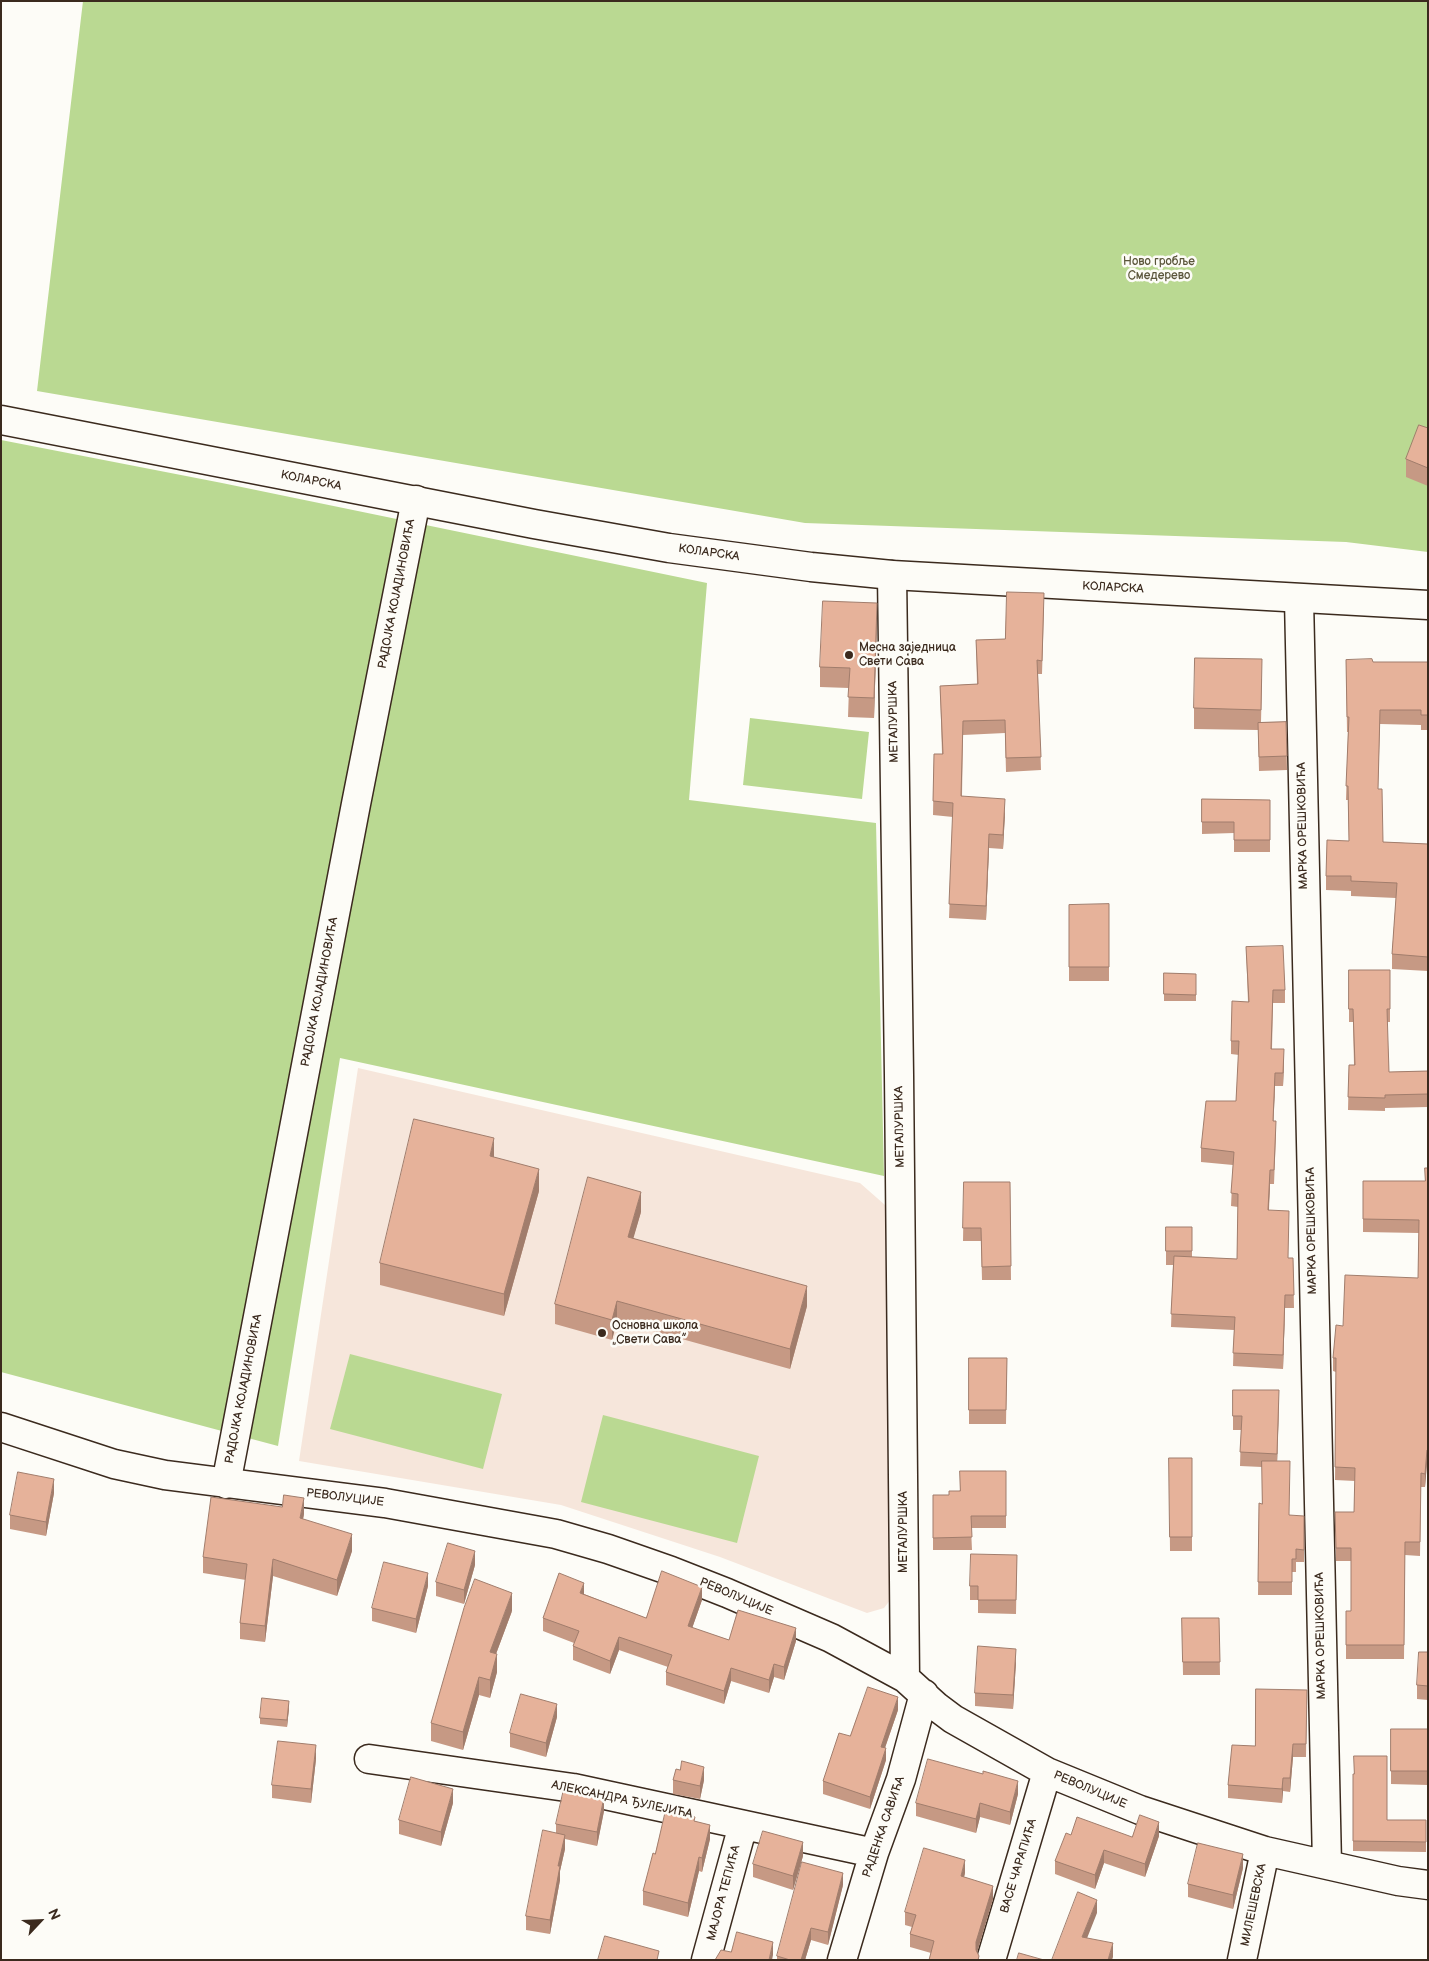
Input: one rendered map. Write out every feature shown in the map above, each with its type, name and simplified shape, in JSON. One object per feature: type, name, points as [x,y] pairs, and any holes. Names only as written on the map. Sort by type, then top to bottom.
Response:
[{"type":"street","name":"КОЛАРСКА","points":[[1,420],[669,548],[811,567],[892,575],[1428,605]]},
{"type":"street","name":"РАДОЈКА КОЈАДИНОВИЋА","points":[[226,1484],[416,500]]},
{"type":"street","name":"МЕТАЛУРШКА","points":[[892,575],[899,1075],[914,1686]]},
{"type":"street","name":"МАРКА ОРЕШКОВИЋА","points":[[1299,599],[1327,1864]]},
{"type":"street","name":"РЕВОЛУЦИЈЕ","points":[[1,1427],[114,1464],[165,1475],[384,1503],[556,1534],[672,1571],[831,1638],[914,1686],[936,1707],[954,1719],[1047,1772],[1140,1810],[1265,1851],[1428,1885]]},
{"type":"street","name":"РАДЕНКА САВИЋА","points":[[842,1960],[874,1853],[901,1779],[914,1686]]},
{"type":"street","name":"АЛЕКСАНДРА ЂУЛЕЈИЋА","points":[[369,1759],[572,1788],[874,1853]]},
{"type":"street","name":"ВАСЕ ЧАРАПИЋА","points":[[991,1960],[1047,1772]]},
{"type":"street","name":"МАЈОРА ТЕПИЋА","points":[[706,1960],[743,1825]]},
{"type":"street","name":"МИЛЕШЕВСКА","points":[[1242,1960],[1265,1851]]},
{"type":"shaded area","name":"Основна школа „Свети Сава”","points":[[358,1068],[860,1183],[885,1205],[891,1599],[884,1608],[867,1613],[720,1557],[561,1505],[299,1461]]},
{"type":"green space","name":"Ново гробље Смедерево","points":[[83,1],[1428,1],[1428,552],[1346,542],[805,523],[37,391]]},
{"type":"green space","points":[[1,440],[222,483],[707,583],[689,800],[876,823],[884,1176],[340,1058],[278,1446],[1,1372]]},
{"type":"green space","points":[[750,718],[869,732],[862,799],[743,785]]},
{"type":"green space","points":[[350,1354],[502,1394],[483,1469],[330,1429]]},
{"type":"green space","points":[[603,1415],[759,1456],[737,1543],[581,1502]]},
{"type":"building","points":[[1419,425],[1428,428],[1428,468],[1406,459]]},
{"type":"building","points":[[1007,592],[1044,593],[1042,661],[1037,660],[1041,757],[1006,758],[1005,720],[963,721],[961,796],[1005,799],[1003,835],[989,834],[986,906],[949,904],[953,803],[933,801],[934,754],[943,754],[940,686],[978,684],[976,640],[1005,639]]},
{"type":"building","name":"Месна заједница Свети Сава","points":[[823,601],[877,603],[874,698],[848,697],[850,668],[820,667]]},
{"type":"building","points":[[1195,658],[1262,659],[1261,710],[1194,708]]},
{"type":"building","points":[[1372,659],[1373,662],[1428,662],[1428,715],[1421,715],[1421,710],[1380,710],[1378,789],[1382,789],[1383,842],[1428,844],[1428,957],[1392,954],[1397,883],[1351,881],[1351,876],[1326,876],[1327,840],[1349,841],[1348,786],[1346,786],[1349,717],[1347,717],[1346,660]]},
{"type":"building","points":[[1286,722],[1287,756],[1259,757],[1258,723]]},
{"type":"building","points":[[1202,799],[1270,800],[1270,840],[1234,840],[1234,822],[1202,822]]},
{"type":"building","points":[[1109,904],[1109,967],[1069,967],[1069,905]]},
{"type":"building","points":[[1283,946],[1285,990],[1273,990],[1271,1049],[1284,1049],[1283,1073],[1275,1073],[1273,1121],[1276,1121],[1274,1170],[1270,1170],[1268,1210],[1289,1211],[1288,1258],[1293,1258],[1294,1295],[1285,1295],[1283,1355],[1233,1353],[1235,1317],[1171,1314],[1174,1256],[1237,1259],[1238,1194],[1231,1193],[1234,1152],[1201,1148],[1206,1101],[1236,1101],[1239,1041],[1231,1041],[1232,1001],[1249,1002],[1246,947]]},
{"type":"building","points":[[1349,970],[1390,970],[1390,1009],[1387,1009],[1389,1072],[1428,1071],[1428,1094],[1385,1095],[1385,1098],[1348,1097],[1349,1065],[1355,1065],[1353,1009],[1349,1009]]},
{"type":"building","points":[[1164,973],[1196,974],[1196,995],[1164,994]]},
{"type":"building","points":[[414,1119],[494,1138],[490,1156],[539,1169],[504,1294],[380,1263]]},
{"type":"building","points":[[1425,1168],[1428,1168],[1428,1450],[1425,1474],[1421,1473],[1420,1542],[1405,1542],[1404,1645],[1346,1645],[1346,1611],[1351,1611],[1351,1548],[1336,1548],[1335,1512],[1354,1512],[1355,1468],[1335,1467],[1336,1358],[1333,1358],[1336,1325],[1343,1326],[1345,1275],[1418,1278],[1419,1220],[1363,1219],[1363,1181],[1425,1181]]},
{"type":"building","points":[[588,1177],[641,1192],[628,1237],[807,1286],[790,1349],[617,1301],[612,1320],[555,1304]]},
{"type":"building","points":[[964,1182],[1010,1182],[1011,1266],[982,1267],[981,1228],[963,1228]]},
{"type":"building","points":[[1166,1227],[1192,1227],[1192,1251],[1166,1251]]},
{"type":"building","points":[[969,1358],[1007,1358],[1006,1410],[969,1410]]},
{"type":"building","points":[[1233,1390],[1279,1390],[1277,1454],[1240,1452],[1242,1416],[1233,1416]]},
{"type":"building","points":[[1169,1458],[1192,1458],[1192,1537],[1170,1537]]},
{"type":"building","points":[[1262,1461],[1290,1461],[1289,1515],[1304,1516],[1304,1550],[1296,1549],[1296,1559],[1292,1559],[1292,1582],[1258,1582],[1259,1503],[1262,1504]]},
{"type":"building","points":[[960,1471],[1006,1471],[1006,1516],[971,1516],[972,1537],[933,1538],[933,1495],[949,1495],[949,1491],[960,1491]]},
{"type":"building","points":[[18,1472],[54,1479],[46,1522],[10,1515]]},
{"type":"building","points":[[284,1495],[304,1498],[300,1518],[352,1534],[337,1580],[273,1559],[265,1626],[240,1623],[247,1564],[203,1557],[211,1497],[282,1507]]},
{"type":"building","points":[[448,1543],[475,1551],[464,1590],[436,1582]]},
{"type":"building","points":[[971,1554],[1017,1555],[1016,1600],[978,1600],[978,1586],[970,1586]]},
{"type":"building","points":[[384,1562],[428,1573],[416,1619],[372,1608]]},
{"type":"building","points":[[662,1571],[702,1587],[688,1626],[729,1640],[738,1610],[796,1628],[784,1667],[774,1664],[769,1680],[731,1668],[724,1691],[666,1672],[672,1655],[619,1637],[610,1661],[573,1646],[579,1631],[543,1618],[559,1573],[584,1583],[580,1593],[646,1618]]},
{"type":"building","points":[[475,1579],[512,1593],[490,1652],[497,1654],[490,1680],[479,1677],[463,1732],[431,1723],[464,1608]]},
{"type":"building","points":[[1182,1618],[1219,1618],[1220,1662],[1183,1662]]},
{"type":"building","points":[[978,1646],[1016,1649],[1013,1695],[975,1693]]},
{"type":"building","points":[[1419,1652],[1428,1652],[1428,1686],[1417,1685]]},
{"type":"building","points":[[868,1687],[898,1697],[881,1747],[886,1748],[870,1797],[823,1781],[839,1733],[850,1736]]},
{"type":"building","points":[[1256,1689],[1307,1690],[1306,1744],[1293,1744],[1290,1778],[1283,1778],[1282,1789],[1228,1785],[1232,1745],[1255,1746]]},
{"type":"building","points":[[521,1694],[557,1704],[546,1743],[510,1733]]},
{"type":"building","points":[[262,1698],[289,1701],[287,1720],[260,1718]]},
{"type":"building","points":[[1391,1729],[1428,1729],[1428,1771],[1391,1771]]},
{"type":"building","points":[[278,1741],[316,1745],[311,1789],[272,1785]]},
{"type":"building","points":[[1354,1756],[1387,1756],[1387,1820],[1426,1820],[1426,1842],[1353,1841]]},
{"type":"building","points":[[928,1759],[983,1774],[983,1771],[1018,1781],[1010,1812],[980,1803],[976,1819],[916,1803]]},
{"type":"building","points":[[682,1761],[704,1767],[700,1786],[673,1780],[676,1769],[680,1770]]},
{"type":"building","points":[[411,1777],[453,1789],[441,1832],[399,1820]]},
{"type":"building","points":[[564,1789],[604,1797],[597,1832],[556,1824]]},
{"type":"building","points":[[666,1810],[695,1817],[694,1821],[710,1825],[702,1858],[699,1857],[688,1903],[643,1891]]},
{"type":"building","points":[[1140,1815],[1159,1822],[1145,1864],[1104,1850],[1095,1875],[1055,1861],[1066,1833],[1071,1835],[1077,1817],[1132,1837]]},
{"type":"building","points":[[543,1830],[565,1835],[558,1866],[560,1866],[550,1920],[526,1916]]},
{"type":"building","points":[[763,1831],[803,1842],[793,1876],[753,1864]]},
{"type":"building","points":[[1198,1843],[1243,1854],[1233,1895],[1188,1884]]},
{"type":"building","points":[[924,1848],[965,1860],[961,1876],[993,1886],[976,1942],[978,1960],[929,1960],[934,1941],[910,1934],[916,1915],[905,1912]]},
{"type":"building","points":[[802,1862],[843,1873],[828,1932],[811,1928],[801,1960],[790,1960],[777,1956]]},
{"type":"building","points":[[1078,1892],[1097,1900],[1082,1937],[1113,1943],[1108,1960],[1052,1960]]},
{"type":"building","points":[[737,1932],[773,1942],[769,1960],[715,1960],[721,1950],[731,1952]]},
{"type":"building","points":[[605,1936],[659,1951],[657,1960],[598,1960]]},
{"type":"building","points":[[1019,1953],[1044,1960],[1017,1960]]},
{"type":"place","name":"Месна заједница Свети Сава","points":[[849,655]]},
{"type":"place","name":"Основна школа „Свети Сава”","points":[[602,1333]]}]
